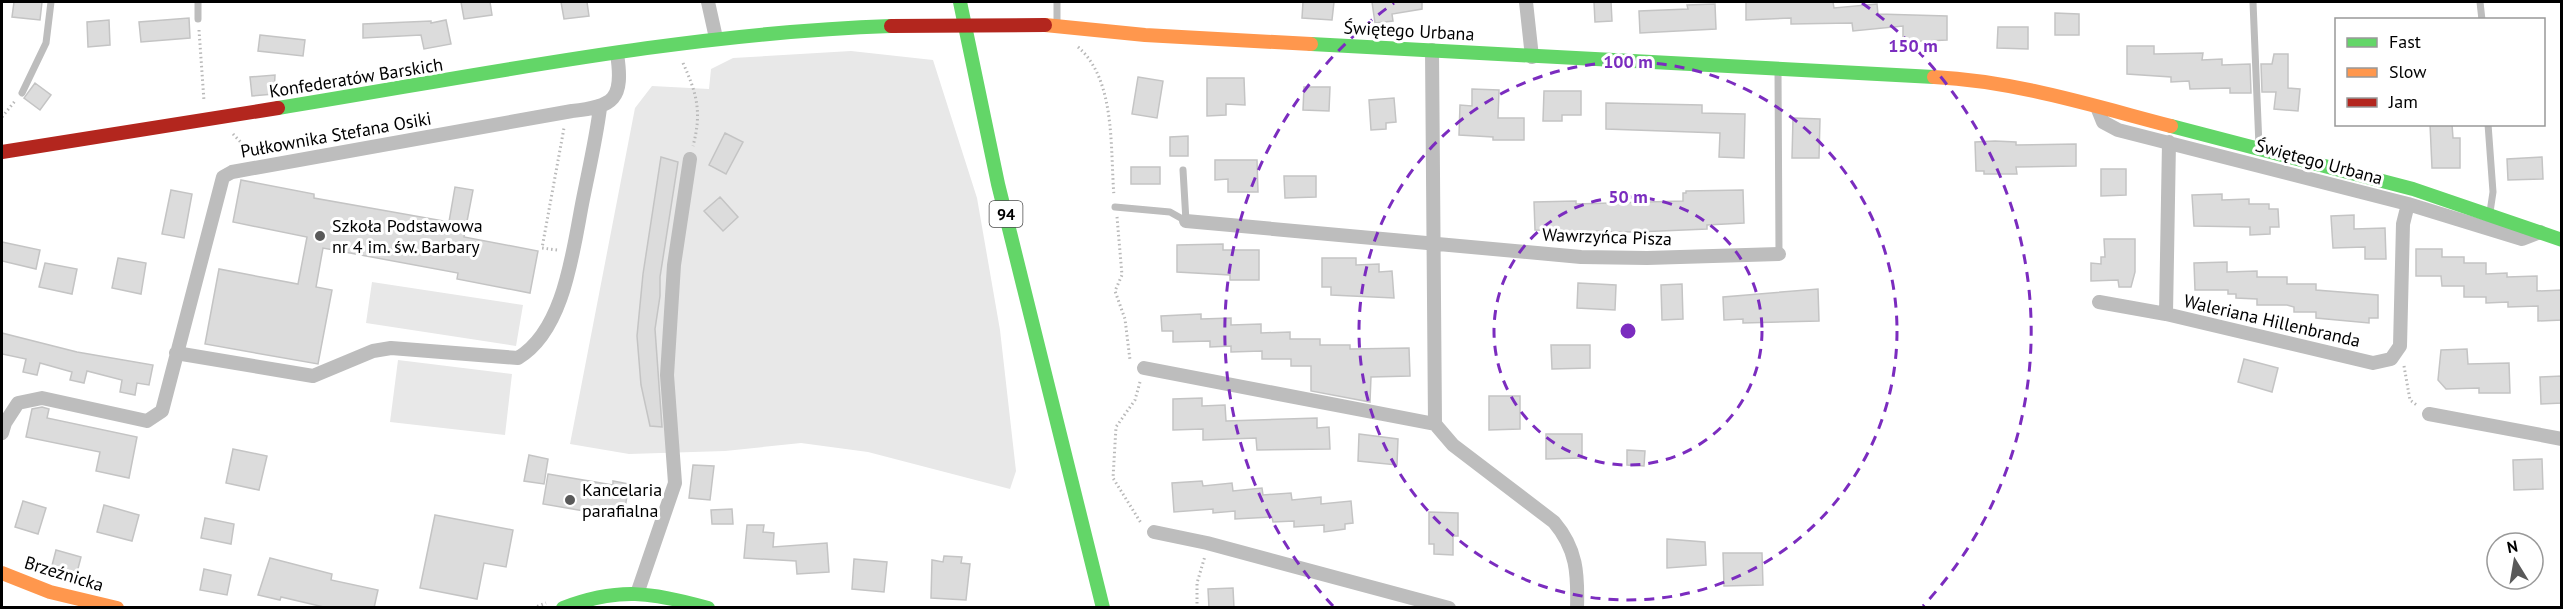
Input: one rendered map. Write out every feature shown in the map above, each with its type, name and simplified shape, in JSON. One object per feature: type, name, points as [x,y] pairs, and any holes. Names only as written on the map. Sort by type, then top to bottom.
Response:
[{"type":"street","points":[[708,2],[716,38]]},
{"type":"street","name":"94","points":[[960,2],[998,184],[1103,608]]},
{"type":"street","points":[[1526,2],[1532,57]]},
{"type":"street","name":"Świętego Urbana","points":[[716,38],[806,29],[891,26],[1051,26],[1145,35],[1966,79],[2097,107],[2413,189],[2562,240]]},
{"type":"street","name":"Konfederatów Barskich","points":[[2,152],[716,38]]},
{"type":"street","points":[[1432,50],[1435,424]]},
{"type":"street","points":[[176,353],[314,376],[373,351],[391,348],[518,358],[532,350],[549,322],[566,284],[600,108],[609,104],[618,86],[617,54]]},
{"type":"street","name":"Świętego Urbana","points":[[2097,107],[2103,122],[2118,130],[2408,204],[2522,239],[2540,232]]},
{"type":"street","name":"Pułkownika Stefana Osiki","points":[[2,433],[4,423],[18,403],[42,398],[147,421],[162,411],[223,177],[232,172],[572,111],[600,108]]},
{"type":"street","name":"Waleriana Hillenbranda","points":[[2166,314],[2169,142]]},
{"type":"street","points":[[638,591],[675,483],[667,375],[674,265],[690,159]]},
{"type":"street","points":[[2400,346],[2403,224],[2408,204]]},
{"type":"street","name":"Wawrzyńca Pisza","points":[[1186,221],[1581,257],[1647,258],[1779,254]]},
{"type":"street","name":"Waleriana Hillenbranda","points":[[2099,302],[2166,314],[2373,363],[2391,359],[2400,346]]},
{"type":"street","points":[[1144,368],[1435,424],[1453,445],[1554,522],[1566,536],[1574,553],[1578,575],[1577,608]]},
{"type":"street","points":[[2429,414],[2562,439]]},
{"type":"street","points":[[1154,532],[1207,543],[1449,608]]},
{"type":"street","name":"Brzeźnicka","points":[[2,573],[50,592],[117,608]]},
{"type":"street","points":[[563,608],[602,594],[638,591],[708,608]]},
{"type":"lane","points":[[22,93],[46,43],[51,2]]},
{"type":"lane","points":[[198,2],[198,19]]},
{"type":"lane","points":[[1051,26],[1057,2]]},
{"type":"lane","points":[[2253,2],[2260,150]]},
{"type":"lane","points":[[2480,2],[2481,18]]},
{"type":"lane","points":[[1778,70],[1779,254]]},
{"type":"lane","points":[[2488,126],[2493,192],[2489,215]]},
{"type":"lane","points":[[1183,170],[1186,221]]},
{"type":"lane","points":[[1115,207],[1170,212],[1186,221]]},
{"type":"path","points":[[198,19],[204,111],[207,112],[209,120]]},
{"type":"path","points":[[1075,44],[1088,56],[1105,91],[1122,275],[1115,291],[1125,319],[1130,364],[1144,368],[1135,400],[1116,427],[1113,478],[1139,521],[1154,532]]},
{"type":"path","points":[[687,71],[699,108],[699,121],[690,159]]},
{"type":"path","points":[[2,117],[22,93]]},
{"type":"path","points":[[565,123],[542,248],[572,253]]},
{"type":"path","points":[[230,132],[255,158]]},
{"type":"path","points":[[2400,346],[2410,399],[2429,414]]},
{"type":"path","points":[[1197,608],[1197,583],[1207,543]]},
{"type":"shaded area","points":[[851,51],[933,60],[977,198],[1000,330],[1016,471],[1010,489],[868,452],[801,443],[725,451],[629,454],[570,444],[635,108],[652,86],[709,89],[711,69],[733,58]]},
{"type":"shaded area","points":[[372,282],[523,305],[516,346],[366,323]]},
{"type":"shaded area","points":[[398,360],[512,374],[505,435],[390,422]]},
{"type":"building","points":[[14,2],[42,2],[40,20],[12,17]]},
{"type":"building","points":[[461,2],[490,2],[492,15],[464,19]]},
{"type":"building","points":[[561,2],[587,2],[589,16],[564,19]]},
{"type":"building","points":[[1303,2],[1334,2],[1332,20],[1302,18]]},
{"type":"building","points":[[1372,2],[1422,2],[1422,9],[1392,14],[1393,21],[1375,23]]},
{"type":"building","points":[[1594,2],[1611,2],[1612,21],[1595,22]]},
{"type":"building","points":[[1746,2],[1833,2],[1834,8],[1877,4],[1878,14],[1947,16],[1947,40],[1903,42],[1903,26],[1853,31],[1852,23],[1791,24],[1791,18],[1746,20]]},
{"type":"building","points":[[1715,4],[1716,29],[1640,33],[1639,11],[1688,9],[1687,5]]},
{"type":"building","points":[[2055,13],[2079,14],[2079,35],[2055,35]]},
{"type":"building","points":[[189,18],[190,38],[141,42],[139,22]]},
{"type":"building","points":[[109,20],[110,45],[88,47],[87,22]]},
{"type":"building","points":[[446,20],[451,44],[424,49],[421,35],[363,38],[363,24],[431,21],[431,23]]},
{"type":"building","points":[[1998,27],[2028,27],[2028,49],[1997,48]]},
{"type":"building","points":[[260,35],[305,40],[303,56],[258,51]]},
{"type":"building","points":[[2127,46],[2154,46],[2154,54],[2203,53],[2202,60],[2222,59],[2222,65],[2250,64],[2251,93],[2230,93],[2230,88],[2190,89],[2189,81],[2171,82],[2171,77],[2127,74]]},
{"type":"building","points":[[2274,54],[2288,54],[2288,88],[2300,89],[2298,111],[2274,109],[2276,92],[2262,92],[2261,64],[2272,64]]},
{"type":"building","points":[[275,75],[274,94],[252,96],[250,77]]},
{"type":"building","points":[[1138,77],[1163,81],[1157,118],[1132,114]]},
{"type":"building","points":[[1207,78],[1244,78],[1245,105],[1226,104],[1226,115],[1207,116]]},
{"type":"building","points":[[35,83],[51,95],[40,110],[24,98]]},
{"type":"building","points":[[1304,87],[1330,87],[1329,111],[1303,110]]},
{"type":"building","points":[[1472,89],[1499,90],[1498,118],[1524,118],[1524,140],[1493,140],[1493,137],[1459,135],[1460,105],[1472,106]]},
{"type":"building","points":[[1544,91],[1581,91],[1581,115],[1562,115],[1562,121],[1543,121]]},
{"type":"building","points":[[1394,98],[1396,122],[1386,123],[1386,129],[1371,130],[1369,100]]},
{"type":"building","points":[[1606,103],[1702,105],[1702,113],[1745,114],[1744,158],[1719,157],[1720,133],[1606,129]]},
{"type":"building","points":[[1793,118],[1820,119],[1819,158],[1792,158]]},
{"type":"building","points":[[2430,126],[2452,126],[2453,138],[2460,138],[2460,168],[2432,168]]},
{"type":"building","points":[[725,133],[743,142],[726,174],[709,165]]},
{"type":"building","points":[[1188,136],[1188,156],[1170,156],[1170,137]]},
{"type":"building","points":[[1975,142],[2016,142],[2016,145],[2076,144],[2076,166],[2016,167],[2017,174],[1984,174],[1984,171],[1976,171]]},
{"type":"building","points":[[661,157],[678,162],[660,277],[660,296],[655,329],[662,427],[650,426],[641,385],[637,336],[643,274]]},
{"type":"building","points":[[2542,157],[2543,179],[2508,180],[2507,159]]},
{"type":"building","points":[[1215,160],[1257,160],[1258,192],[1228,192],[1228,179],[1215,180]]},
{"type":"building","points":[[1131,167],[1160,167],[1160,184],[1131,184]]},
{"type":"building","points":[[2101,169],[2126,169],[2126,195],[2101,196]]},
{"type":"building","points":[[1284,176],[1316,176],[1316,197],[1285,198]]},
{"type":"building","points":[[241,180],[314,194],[314,198],[449,222],[455,187],[473,190],[464,237],[538,251],[530,293],[457,279],[458,273],[323,248],[316,287],[332,290],[318,364],[205,344],[219,269],[298,284],[307,237],[233,222]]},
{"type":"building","points":[[171,190],[192,194],[184,238],[162,234]]},
{"type":"building","points":[[1743,190],[1744,223],[1707,225],[1707,229],[1637,232],[1535,230],[1534,202],[1576,201],[1576,204],[1683,201],[1683,193],[1686,191]]},
{"type":"building","points":[[2222,194],[2222,200],[2249,199],[2249,204],[2269,204],[2269,209],[2278,209],[2279,227],[2270,227],[2270,234],[2250,235],[2250,227],[2194,226],[2192,195]]},
{"type":"building","points":[[720,197],[738,217],[723,231],[704,211]]},
{"type":"building","points":[[2354,215],[2354,229],[2385,228],[2386,259],[2365,259],[2365,247],[2333,248],[2331,216]]},
{"type":"building","points":[[2104,239],[2135,239],[2135,272],[2131,287],[2119,287],[2118,280],[2091,281],[2091,263],[2101,264],[2101,257],[2105,257]]},
{"type":"building","points":[[2,242],[40,250],[36,269],[2,261]]},
{"type":"building","points":[[1223,244],[1223,250],[1259,250],[1259,280],[1230,280],[1230,275],[1177,272],[1177,245]]},
{"type":"building","points":[[2416,249],[2442,249],[2442,257],[2464,257],[2464,263],[2486,263],[2486,274],[2507,273],[2507,277],[2537,276],[2537,291],[2562,290],[2562,320],[2538,321],[2538,306],[2508,307],[2508,302],[2486,303],[2486,297],[2464,297],[2464,286],[2442,286],[2441,276],[2416,276]]},
{"type":"building","points":[[118,258],[146,263],[141,294],[112,288]]},
{"type":"building","points":[[1322,258],[1356,258],[1356,265],[1379,264],[1379,272],[1392,271],[1394,298],[1331,295],[1331,287],[1322,287]]},
{"type":"building","points":[[2227,262],[2227,272],[2257,271],[2257,277],[2287,277],[2287,284],[2316,284],[2316,290],[2378,295],[2378,318],[2369,318],[2369,323],[2316,318],[2316,312],[2294,312],[2294,307],[2287,305],[2257,305],[2257,299],[2236,298],[2236,294],[2228,294],[2228,290],[2195,290],[2194,263]]},
{"type":"building","points":[[45,263],[77,269],[72,294],[39,287]]},
{"type":"building","points":[[1578,283],[1616,285],[1615,310],[1577,308]]},
{"type":"building","points":[[1682,284],[1683,319],[1662,320],[1661,285]]},
{"type":"building","points":[[1818,289],[1819,321],[1743,323],[1743,319],[1724,320],[1723,297]]},
{"type":"building","points":[[1201,314],[1201,319],[1231,318],[1231,325],[1261,324],[1261,333],[1290,332],[1290,339],[1320,339],[1320,345],[1350,345],[1350,349],[1409,348],[1410,376],[1371,377],[1370,402],[1311,391],[1311,366],[1291,366],[1291,359],[1262,359],[1262,351],[1231,352],[1231,346],[1210,347],[1210,341],[1173,342],[1173,331],[1162,331],[1161,316]]},
{"type":"building","points":[[2,333],[77,352],[153,365],[149,385],[137,383],[135,395],[120,392],[122,380],[87,371],[84,383],[70,380],[72,372],[40,363],[37,375],[23,372],[26,359],[2,354]]},
{"type":"building","points":[[1551,345],[1590,345],[1590,368],[1552,369]]},
{"type":"building","points":[[2467,349],[2468,364],[2509,363],[2510,393],[2479,393],[2479,388],[2446,389],[2438,380],[2441,350]]},
{"type":"building","points":[[2244,359],[2278,368],[2272,392],[2238,382]]},
{"type":"building","points":[[2562,376],[2562,403],[2541,404],[2540,377]]},
{"type":"building","points":[[1489,396],[1520,396],[1520,429],[1489,430]]},
{"type":"building","points":[[1202,398],[1202,406],[1225,405],[1226,421],[1317,418],[1317,428],[1329,427],[1330,449],[1257,450],[1256,438],[1203,440],[1203,429],[1173,430],[1173,399]]},
{"type":"building","points":[[42,407],[49,409],[47,418],[137,437],[129,478],[96,471],[100,452],[26,437],[32,409]]},
{"type":"building","points":[[1359,434],[1398,439],[1397,465],[1358,461]]},
{"type":"building","points":[[1546,434],[1582,434],[1582,458],[1546,459]]},
{"type":"building","points":[[233,449],[267,456],[259,490],[226,483]]},
{"type":"building","points":[[1627,450],[1645,451],[1644,466],[1627,465]]},
{"type":"building","points":[[529,455],[548,459],[544,484],[524,481]]},
{"type":"building","points":[[2542,459],[2543,489],[2514,490],[2513,460]]},
{"type":"building","points":[[693,465],[714,466],[710,500],[689,498]]},
{"type":"building","points":[[548,474],[613,485],[613,481],[629,484],[624,514],[608,512],[608,515],[543,504]]},
{"type":"building","points":[[1202,481],[1203,486],[1232,483],[1233,491],[1262,488],[1263,495],[1291,493],[1292,500],[1321,497],[1321,504],[1351,501],[1353,523],[1345,524],[1345,529],[1324,532],[1324,525],[1294,527],[1294,521],[1273,522],[1272,517],[1235,519],[1235,511],[1213,513],[1213,509],[1174,512],[1172,483]]},
{"type":"building","points":[[23,501],[46,508],[38,534],[15,527]]},
{"type":"building","points":[[104,505],[139,515],[132,541],[97,532]]},
{"type":"building","points":[[732,509],[733,524],[712,524],[711,510]]},
{"type":"building","points":[[1429,512],[1458,513],[1458,536],[1453,536],[1453,555],[1434,554],[1434,544],[1429,544]]},
{"type":"building","points":[[435,515],[513,530],[506,567],[484,563],[477,599],[420,588]]},
{"type":"building","points":[[205,518],[234,524],[231,544],[201,538]]},
{"type":"building","points":[[747,525],[764,525],[763,532],[774,533],[773,547],[827,543],[829,572],[797,574],[796,561],[744,558]]},
{"type":"building","points":[[1667,539],[1705,542],[1706,565],[1667,568]]},
{"type":"building","points":[[56,550],[81,557],[74,584],[49,577]]},
{"type":"building","points":[[1723,553],[1762,553],[1763,585],[1724,586]]},
{"type":"building","points":[[944,556],[962,557],[961,563],[970,564],[966,600],[931,598],[932,560],[943,562]]},
{"type":"building","points":[[270,558],[332,574],[331,580],[378,590],[374,608],[328,608],[281,597],[280,600],[258,595]]},
{"type":"building","points":[[854,559],[887,562],[884,592],[852,589]]},
{"type":"building","points":[[204,569],[231,575],[227,595],[200,590]]},
{"type":"building","points":[[1233,588],[1234,608],[1209,608],[1208,589]]},
{"type":"traffic: fast","points":[[960,2],[998,184],[1103,608]]},
{"type":"traffic: fast","points":[[278,108],[507,69],[660,46],[814,30],[891,26]]},
{"type":"traffic: fast","points":[[1311,44],[1934,77]]},
{"type":"traffic: fast","points":[[2171,126],[2413,189],[2562,240]]},
{"type":"traffic: fast","points":[[563,608],[601,597],[635,594],[669,598],[708,608]]},
{"type":"traffic: slow","points":[[1045,25],[1145,35],[1311,44]]},
{"type":"traffic: slow","points":[[1934,77],[1964,79],[2024,89],[2171,126]]},
{"type":"traffic: slow","points":[[2,573],[50,592],[117,608]]},
{"type":"traffic: jam","points":[[891,26],[1045,25]]},
{"type":"traffic: jam","points":[[2,152],[278,108]]},
{"type":"place","name":"Szkoła Podstawowa nr 4 im. św. Barbary","points":[[320,236]]},
{"type":"place","name":"Kancelaria parafialna","points":[[570,500]]}]
